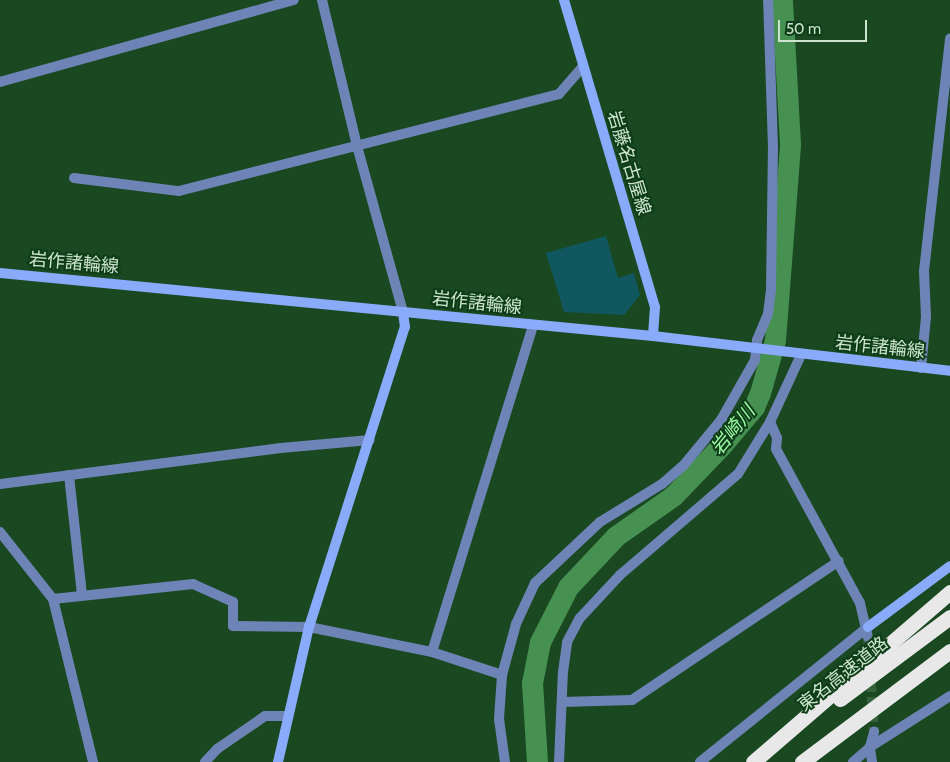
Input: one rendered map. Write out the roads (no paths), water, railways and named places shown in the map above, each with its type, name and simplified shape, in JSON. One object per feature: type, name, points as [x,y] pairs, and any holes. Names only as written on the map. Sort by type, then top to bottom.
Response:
[{"type":"highway","points":[[753,762],[950,592]]},
{"type":"highway","name":"東名高速道路","points":[[761,762],[950,617]]},
{"type":"highway","points":[[802,762],[950,651]]},
{"type":"main road","name":"岩藤名古屋線","points":[[564,0],[655,307],[653,336]]},
{"type":"main road","name":"岩作諸輪線","points":[[0,273],[653,336],[801,355],[950,371]]},
{"type":"main road","points":[[278,762],[287,716],[310,627],[405,327],[403,312]]},
{"type":"main road","points":[[868,632],[950,566]]},
{"type":"street","points":[[0,82],[294,0]]},
{"type":"street","points":[[322,0],[357,146],[403,312]]},
{"type":"street","points":[[505,762],[499,719],[502,675],[516,624],[535,583],[600,522],[662,484],[700,450],[747,378],[758,349],[768,314],[773,237],[768,0]]},
{"type":"street","points":[[921,368],[926,317],[924,271],[950,38]]},
{"type":"street","points":[[74,178],[179,191],[559,94],[583,66]]},
{"type":"street","points":[[432,652],[533,325]]},
{"type":"street","points":[[559,762],[567,642],[591,602],[726,487],[738,474],[770,422],[801,355]]},
{"type":"street","points":[[700,762],[868,632],[839,561],[776,449],[776,438],[770,422]]},
{"type":"street","points":[[0,484],[281,448],[370,440]]},
{"type":"street","points":[[69,475],[82,594]]},
{"type":"street","points":[[0,532],[53,599],[92,762]]},
{"type":"street","points":[[562,702],[632,700],[839,561]]},
{"type":"street","points":[[53,599],[82,594],[193,584],[232,602],[233,626],[310,627],[432,652],[502,675]]},
{"type":"street","points":[[853,762],[870,747],[950,696]]},
{"type":"street","points":[[205,762],[217,749],[265,716],[287,716]]},
{"type":"street","points":[[872,762],[870,747],[874,732]]},
{"type":"waterway","name":"岩崎川","points":[[537,762],[532,683],[540,642],[568,587],[616,536],[673,496],[721,446],[754,407],[760,393],[775,340],[790,144],[782,0]]},
{"type":"tunnel","points":[[868,637],[874,732]]}]
